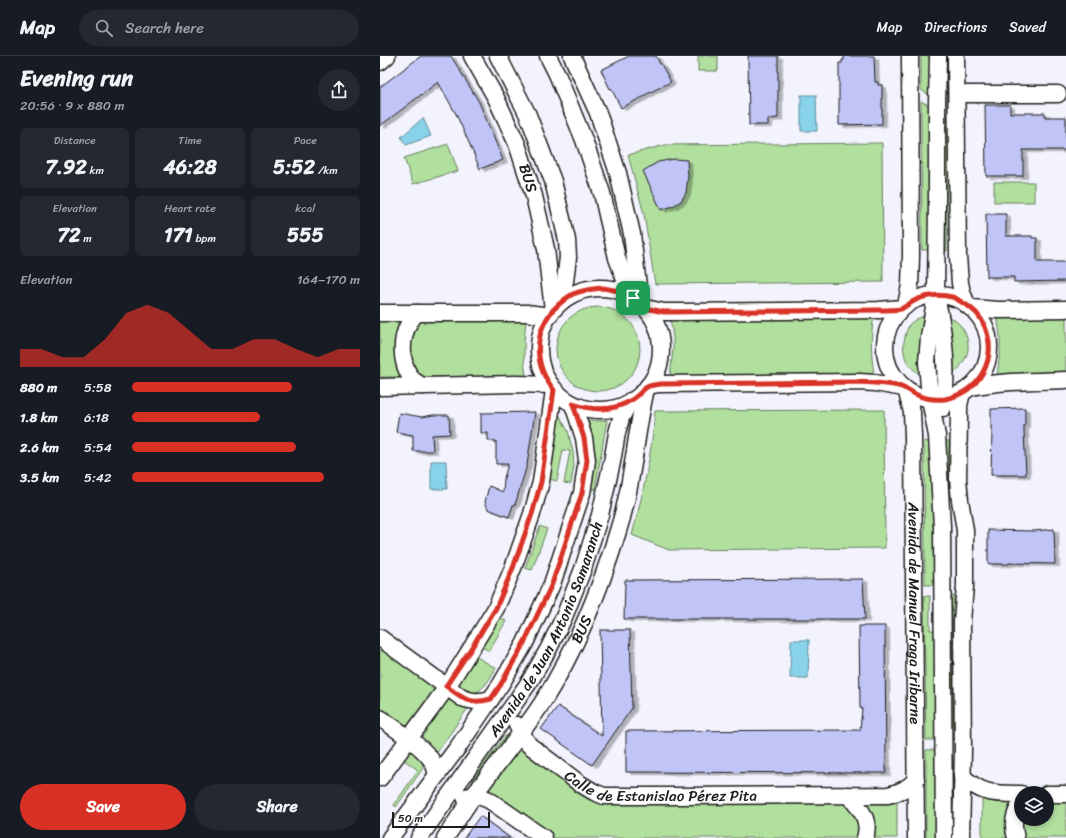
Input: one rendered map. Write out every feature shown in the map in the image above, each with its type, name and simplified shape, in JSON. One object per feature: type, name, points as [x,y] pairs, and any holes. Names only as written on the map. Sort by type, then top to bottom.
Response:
[{"type":"street","points":[[380,62],[387,56]]},
{"type":"street","name":"BUS","points":[[472,56],[496,98],[517,144],[534,196],[546,249],[554,310]]},
{"type":"street","points":[[498,56],[528,115],[553,181],[567,240],[568,257],[565,281],[554,310]]},
{"type":"street","points":[[548,56],[584,140],[602,192],[617,258],[625,280],[639,303],[654,322],[660,338],[659,365],[655,375],[647,387],[630,402],[614,408],[602,410],[586,408],[573,404],[552,387],[542,368],[538,351],[539,338],[542,327],[554,310],[572,294],[587,289],[603,288],[619,291],[639,303],[664,312],[879,310],[904,307],[920,298],[936,295],[953,297],[969,306],[979,316],[984,324],[990,348],[986,366],[982,374],[966,390],[959,405],[959,490],[965,530],[965,586],[962,621],[963,745],[961,838]]},
{"type":"street","points":[[572,56],[598,113],[618,173],[632,234],[639,303]]},
{"type":"street","points":[[910,56],[910,285],[904,307],[891,324],[886,339],[884,347],[887,363],[897,381],[905,388],[919,396],[937,399],[988,384],[1013,381],[1066,380]]},
{"type":"street","points":[[936,295],[938,56]]},
{"type":"street","points":[[956,56],[958,263],[962,292],[969,306]]},
{"type":"street","points":[[957,92],[962,94],[1058,94]]},
{"type":"street","name":"Avenida de Manuel Fraga Iribarne","points":[[936,295],[945,349],[937,399],[942,416],[937,436],[942,527],[944,838]]},
{"type":"street","points":[[969,306],[998,310],[1066,309]]},
{"type":"street","points":[[380,313],[527,313],[554,310]]},
{"type":"street","points":[[417,313],[409,323],[405,334],[403,356],[410,376],[422,386]]},
{"type":"street","points":[[647,387],[660,384],[859,382],[905,388]]},
{"type":"street","points":[[380,387],[516,384],[552,387]]},
{"type":"street","points":[[380,778],[446,686],[496,608],[528,528],[541,482],[552,387]]},
{"type":"street","name":"BUS","points":[[445,838],[542,703],[581,631],[603,580],[619,530],[631,478],[641,412],[647,387]]},
{"type":"street","name":"Avenida de Manuel Fraga Iribarne","points":[[905,388],[912,412],[913,436],[916,838]]},
{"type":"street","name":"Avenida de Juan Antonio Samaranch","points":[[419,838],[530,681],[549,648],[564,617],[583,569],[600,515],[621,418],[630,402]]},
{"type":"street","name":"Avenida de Juan Antonio Samaranch","points":[[390,838],[437,775],[501,684],[524,643],[552,584],[582,493],[587,460],[584,438],[573,404]]},
{"type":"street","points":[[380,638],[462,698],[480,702],[491,699]]},
{"type":"street","name":"Calle de Estanislao Pérez Pita","points":[[514,704],[517,724],[529,745],[579,783],[604,796],[888,795],[897,793],[908,787],[916,780]]},
{"type":"street","points":[[380,718],[420,747],[434,763],[437,775]]},
{"type":"street","points":[[962,776],[972,786],[980,790],[996,793],[1014,794]]},
{"type":"street","points":[[1054,794],[1066,794]]},
{"type":"street","points":[[848,795],[859,806],[865,817],[867,824],[865,838]]},
{"type":"street","points":[[441,806],[457,799],[474,796],[483,797],[544,838]]},
{"type":"street","points":[[1014,826],[1016,838]]},
{"type":"green space","points":[[698,56],[718,56],[718,71],[698,71]]},
{"type":"green space","points":[[921,56],[931,56],[929,95],[921,90]]},
{"type":"green space","points":[[921,101],[930,106],[929,250],[922,250]]},
{"type":"green space","points":[[944,112],[947,114],[947,251],[943,250]]},
{"type":"green space","points":[[882,143],[883,282],[655,284],[644,214],[628,155],[665,145]]},
{"type":"green space","points":[[448,144],[458,171],[413,184],[404,158]]},
{"type":"green space","points":[[994,182],[1034,182],[1034,202],[994,202]]},
{"type":"green space","points":[[598,307],[614,310],[628,319],[637,333],[640,349],[637,365],[628,379],[614,388],[598,391],[582,388],[568,379],[559,365],[556,349],[559,333],[568,319],[582,310]]},
{"type":"green space","points":[[928,314],[924,376],[918,373],[907,361],[904,344],[909,325]]},
{"type":"green space","points":[[945,315],[960,325],[964,330],[968,342],[967,354],[965,358],[958,370],[949,375]]},
{"type":"green space","points":[[997,315],[1007,317],[1066,317],[1066,374],[997,376],[1000,353],[1000,336]]},
{"type":"green space","points":[[874,317],[871,345],[874,374],[670,377],[673,337],[670,318]]},
{"type":"green space","points":[[526,319],[524,362],[526,377],[380,377],[380,320]]},
{"type":"green space","points":[[555,407],[568,431],[573,452],[574,466],[571,484],[564,483],[570,451],[563,450],[557,481],[545,478]]},
{"type":"green space","points":[[884,410],[885,548],[669,550],[632,535],[640,504],[652,442],[655,411]]},
{"type":"green space","points":[[588,420],[607,420],[595,490],[591,489],[594,471],[594,454]]},
{"type":"green space","points":[[924,441],[930,442],[935,508],[935,585],[925,585]]},
{"type":"green space","points":[[945,441],[949,441],[949,496]]},
{"type":"green space","points":[[540,526],[547,529],[532,570],[525,568]]},
{"type":"green space","points":[[924,596],[930,596],[930,630],[936,630],[936,740],[926,740]]},
{"type":"green space","points":[[950,596],[954,596],[952,616],[954,740],[951,740]]},
{"type":"green space","points":[[498,617],[506,621],[489,651],[481,646]]},
{"type":"green space","points":[[380,642],[440,686],[406,732],[380,713]]},
{"type":"green space","points":[[473,655],[496,668],[488,682],[480,690],[471,693],[461,690],[454,685]]},
{"type":"green space","points":[[446,692],[468,708],[436,754],[413,738]]},
{"type":"green space","points":[[506,735],[510,738],[477,784],[472,780]]},
{"type":"green space","points":[[409,744],[422,757],[423,768],[396,807],[394,805],[418,770],[400,757]]},
{"type":"green space","points":[[518,744],[598,798],[897,800],[897,838],[552,838],[485,790]]},
{"type":"green space","points":[[926,750],[937,750],[937,838],[926,838]]},
{"type":"green space","points":[[1054,797],[1066,797],[1066,838],[982,838],[982,798],[1014,798],[1014,826],[1054,826]]},
{"type":"water","points":[[801,95],[816,95],[817,131],[801,131]]},
{"type":"water","points":[[423,118],[431,136],[406,145],[401,137]]},
{"type":"water","points":[[431,461],[446,461],[447,489],[431,489]]},
{"type":"water","points":[[791,640],[809,640],[808,678],[790,678]]},
{"type":"building","points":[[421,56],[451,56],[479,102],[503,160],[480,169],[456,114],[438,82],[380,126],[380,87]]},
{"type":"building","points":[[629,56],[656,56],[671,82],[621,108],[601,70]]},
{"type":"building","points":[[748,56],[778,56],[778,118],[768,119],[768,125],[749,125]]},
{"type":"building","points":[[844,56],[874,56],[875,82],[878,82],[878,85],[882,85],[882,124],[839,125],[839,63],[842,63]]},
{"type":"building","points":[[985,105],[1010,105],[1010,113],[1045,113],[1045,117],[1066,117],[1066,150],[1023,150],[1023,176],[986,176]]},
{"type":"building","points":[[674,159],[687,160],[688,177],[686,193],[681,201],[673,206],[661,210],[643,171],[658,162]]},
{"type":"building","points":[[986,214],[1006,214],[1006,236],[1032,236],[1032,238],[1037,238],[1037,262],[1066,262],[1066,281],[1014,282],[1014,277],[987,277]]},
{"type":"building","points":[[1025,408],[1024,431],[1026,475],[991,475],[991,409]]},
{"type":"building","points":[[535,412],[527,465],[515,505],[513,505],[509,517],[488,509],[485,502],[489,486],[503,492],[504,478],[508,464],[496,464],[496,441],[488,440],[488,433],[481,433],[481,413]]},
{"type":"building","points":[[399,413],[422,417],[449,415],[450,434],[432,435],[433,451],[413,451],[413,435],[396,432]]},
{"type":"building","points":[[1054,529],[1055,564],[988,564],[988,530],[1034,531]]},
{"type":"building","points":[[863,579],[865,619],[624,619],[625,580]]},
{"type":"building","points":[[859,626],[885,626],[886,773],[626,772],[626,731],[860,730],[862,708],[860,708]]},
{"type":"building","points":[[600,630],[630,630],[632,708],[592,765],[541,729],[558,706],[602,736]]},
{"type":"building","points":[[480,816],[510,838],[464,838]]},
{"type":"route","points":[[603,288],[619,291],[633,298],[645,308],[664,312],[681,312],[879,310],[902,308],[920,298],[936,295],[953,297],[972,308],[979,316],[987,331],[990,348],[986,366],[977,381],[962,393],[944,399],[930,399],[913,394],[904,388],[890,385],[859,382],[660,384],[648,386],[630,402],[614,408],[602,410],[586,408],[573,404],[584,438],[587,460],[582,493],[552,584],[524,643],[491,699],[480,702],[462,698],[446,686],[496,608],[513,568],[532,514],[541,482],[554,390],[544,374],[540,363],[538,351],[542,327],[548,316],[559,303],[572,294],[587,289],[603,288]]}]
